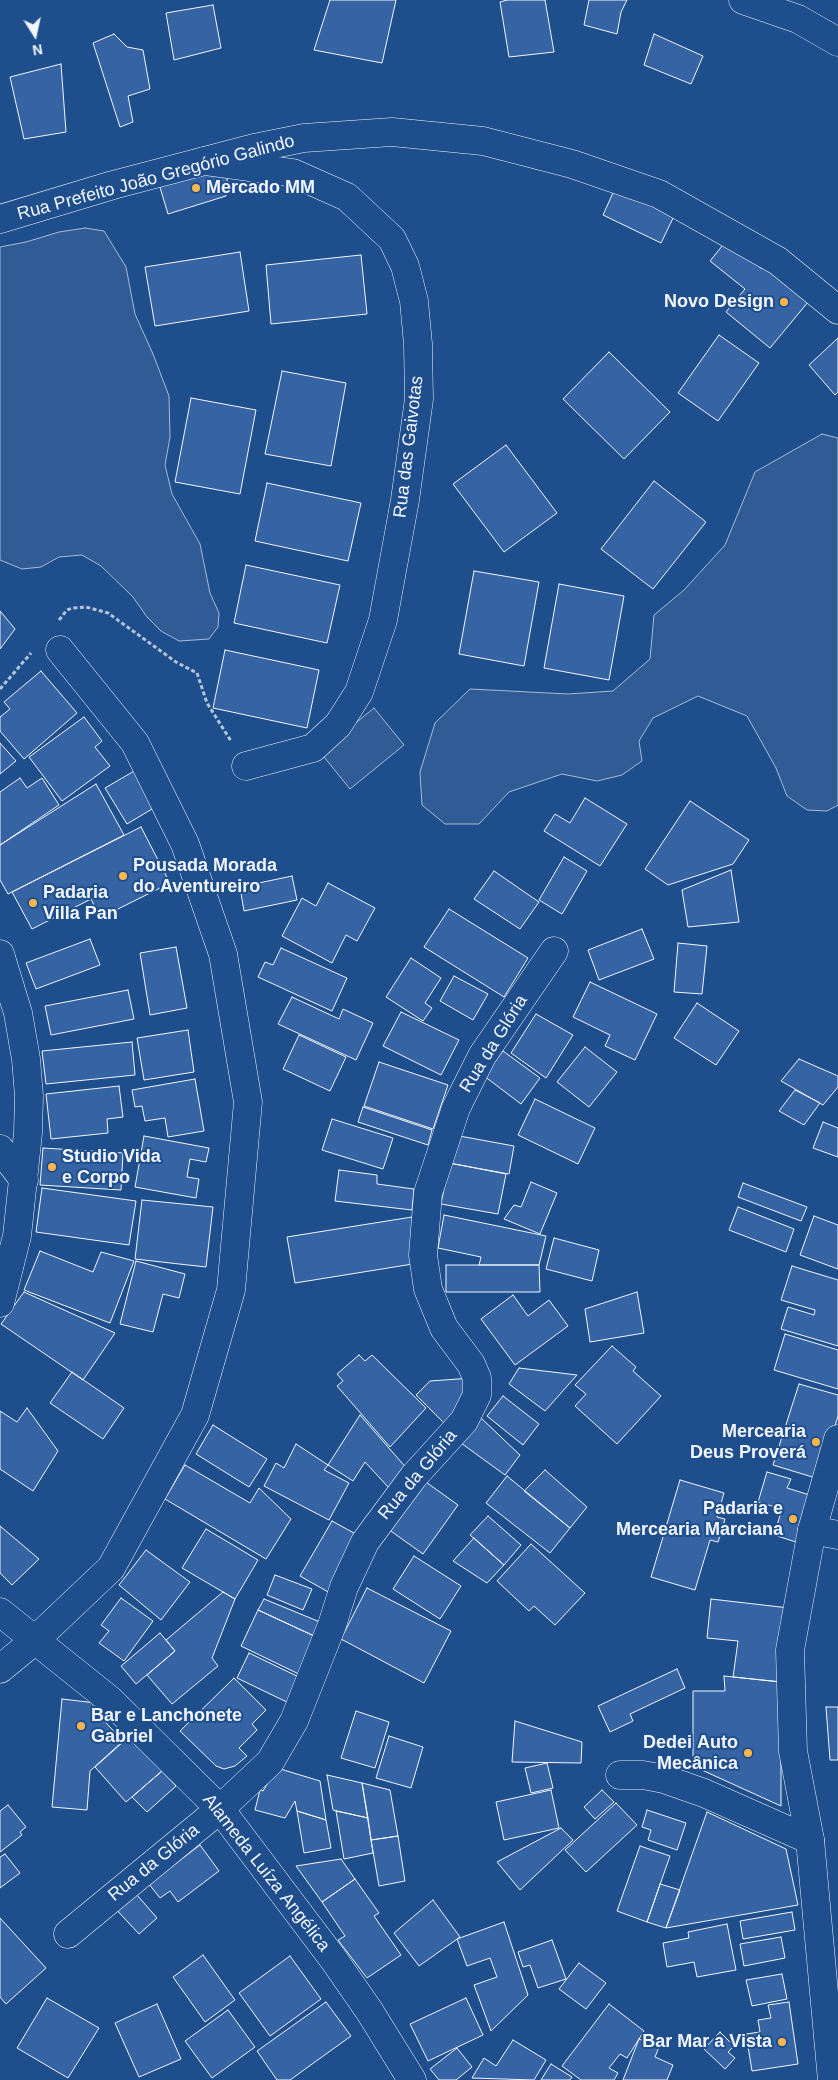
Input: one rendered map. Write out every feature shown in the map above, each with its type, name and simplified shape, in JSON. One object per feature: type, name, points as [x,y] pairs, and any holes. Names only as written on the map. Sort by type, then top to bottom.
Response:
[{"type":"street","points":[[743,0],[798,19],[838,42]]},
{"type":"street","name":"Rua Prefeito João Gregório Galindo","points":[[0,219],[113,185],[204,161],[304,138],[382,133],[483,141],[572,164],[659,194],[778,261],[838,310]]},
{"type":"street","name":"Rua das Gaivotas","points":[[204,161],[293,173],[347,197],[392,239],[405,266],[414,301],[418,344],[419,399],[405,500],[383,620],[358,692],[338,724],[313,748],[246,766]]},
{"type":"street","points":[[0,1669],[34,1641],[111,1568],[195,1415],[232,1290],[248,1102],[224,954],[185,844],[135,743],[60,650]]},
{"type":"street","name":"Rua da Glória","points":[[68,1934],[220,1809],[270,1762],[294,1721],[332,1625],[344,1587],[365,1542],[414,1476],[464,1421],[477,1395],[477,1378],[471,1364],[444,1328],[428,1289],[422,1255],[428,1193],[456,1108],[482,1056],[554,951]]},
{"type":"street","points":[[0,954],[18,1013],[26,1060],[29,1115],[17,1236],[0,1302]]},
{"type":"street","points":[[0,1149],[24,1180]]},
{"type":"street","points":[[832,2080],[810,1840],[793,1751],[790,1650],[825,1532],[838,1439]]},
{"type":"street","name":"Alameda Luíza Angélica","points":[[0,1612],[110,1700],[220,1809],[339,1968],[370,2012],[412,2080]]},
{"type":"street","points":[[620,1775],[643,1775],[672,1782],[704,1793],[810,1840]]},
{"type":"path","points":[[67,610],[86,607],[108,613],[176,662],[197,673],[207,703],[246,766]]},
{"type":"shaded area","points":[[85,228],[104,231],[126,267],[135,314],[169,396],[170,437],[165,465],[172,494],[200,544],[210,593],[219,613],[218,627],[209,639],[179,641],[161,631],[147,617],[133,597],[101,566],[82,555],[59,557],[41,567],[22,569],[0,560],[0,247],[26,242],[59,232]]},
{"type":"shaded area","points":[[822,434],[838,438],[838,805],[827,811],[807,810],[787,796],[776,768],[747,716],[698,696],[653,718],[639,741],[642,761],[622,775],[597,781],[562,774],[509,792],[479,824],[445,824],[422,805],[420,772],[435,723],[470,689],[568,694],[613,691],[650,659],[654,615],[684,590],[725,545],[755,472]]},
{"type":"shaded area","points":[[374,708],[404,745],[350,789],[320,752]]},
{"type":"building","points":[[330,0],[396,0],[382,63],[314,50]]},
{"type":"building","points":[[507,0],[545,0],[554,52],[509,57],[500,2]]},
{"type":"building","points":[[589,0],[627,0],[621,12],[617,34],[584,25]]},
{"type":"building","points":[[213,5],[221,48],[174,60],[166,13]]},
{"type":"building","points":[[114,34],[127,47],[143,50],[150,89],[128,96],[133,122],[120,127],[93,43]]},
{"type":"building","points":[[654,34],[703,56],[691,84],[644,65]]},
{"type":"building","points":[[61,64],[66,132],[24,139],[10,77]]},
{"type":"building","points":[[228,169],[226,196],[168,214],[159,184]]},
{"type":"building","points":[[617,184],[676,212],[661,243],[603,215]]},
{"type":"building","points":[[727,240],[762,269],[769,260],[813,296],[770,348],[726,312],[745,289],[710,261]]},
{"type":"building","points":[[240,252],[249,311],[155,326],[145,267]]},
{"type":"building","points":[[361,255],[367,314],[271,324],[266,265]]},
{"type":"building","points":[[719,335],[759,363],[718,421],[678,393]]},
{"type":"building","points":[[838,338],[838,392],[835,395],[809,365]]},
{"type":"building","points":[[609,352],[670,412],[624,459],[563,399]]},
{"type":"building","points":[[282,371],[346,383],[331,466],[265,454]]},
{"type":"building","points":[[191,398],[256,410],[240,494],[175,482]]},
{"type":"building","points":[[506,445],[557,513],[504,552],[453,484]]},
{"type":"building","points":[[654,481],[706,522],[653,589],[601,549]]},
{"type":"building","points":[[267,483],[361,503],[348,561],[255,541]]},
{"type":"building","points":[[246,565],[340,585],[327,643],[234,623]]},
{"type":"building","points":[[474,571],[539,582],[524,666],[459,654]]},
{"type":"building","points":[[559,584],[624,596],[609,680],[544,668]]},
{"type":"building","points":[[0,611],[15,629],[0,649]]},
{"type":"building","points":[[225,650],[319,670],[307,728],[213,708]]},
{"type":"building","points":[[41,671],[77,713],[24,759],[0,731],[0,717],[10,709],[4,702]]},
{"type":"building","points":[[84,717],[102,741],[95,747],[110,766],[62,801],[29,757]]},
{"type":"building","points":[[0,743],[16,761],[0,774]]},
{"type":"building","points":[[136,770],[157,806],[127,824],[105,788]]},
{"type":"building","points":[[20,778],[27,788],[42,778],[59,805],[0,845],[0,792]]},
{"type":"building","points":[[96,784],[124,835],[8,894],[0,880],[0,845]]},
{"type":"building","points":[[585,798],[627,824],[600,866],[544,831],[555,814],[570,823]]},
{"type":"building","points":[[690,801],[749,840],[733,864],[668,885],[645,869]]},
{"type":"building","points":[[141,827],[170,883],[100,918],[91,899],[32,929],[12,892]]},
{"type":"building","points":[[564,857],[587,871],[562,914],[539,900]]},
{"type":"building","points":[[731,870],[739,922],[688,927],[682,890]]},
{"type":"building","points":[[494,871],[539,902],[520,929],[474,899]]},
{"type":"building","points":[[292,876],[297,900],[244,911],[240,887]]},
{"type":"building","points":[[328,883],[375,908],[357,941],[346,935],[332,963],[282,936],[302,898],[316,906]]},
{"type":"building","points":[[449,909],[528,958],[504,997],[424,947]]},
{"type":"building","points":[[642,929],[654,959],[599,980],[588,950]]},
{"type":"building","points":[[90,939],[100,965],[36,989],[26,963]]},
{"type":"building","points":[[678,943],[707,946],[702,994],[674,992]]},
{"type":"building","points":[[176,947],[187,1008],[150,1015],[140,953]]},
{"type":"building","points":[[281,948],[347,978],[332,1011],[258,977],[265,962],[273,965]]},
{"type":"building","points":[[411,958],[441,978],[425,1003],[432,1008],[423,1021],[386,997]]},
{"type":"building","points":[[454,976],[488,994],[473,1020],[440,1001]]},
{"type":"building","points":[[590,982],[657,1014],[635,1060],[605,1046],[610,1035],[573,1017]]},
{"type":"building","points":[[128,990],[134,1019],[51,1035],[45,1006]]},
{"type":"building","points":[[292,997],[339,1019],[343,1009],[373,1023],[356,1060],[278,1024]]},
{"type":"building","points":[[697,1003],[739,1031],[716,1065],[674,1038]]},
{"type":"building","points":[[401,1012],[459,1040],[441,1075],[383,1046]]},
{"type":"building","points":[[536,1014],[573,1035],[546,1078],[511,1053]]},
{"type":"building","points":[[188,1030],[194,1072],[144,1080],[137,1038]]},
{"type":"building","points":[[299,1035],[346,1057],[330,1091],[283,1069]]},
{"type":"building","points":[[132,1042],[135,1075],[46,1084],[42,1051]]},
{"type":"building","points":[[585,1047],[617,1072],[589,1107],[557,1082]]},
{"type":"building","points":[[503,1051],[540,1078],[521,1104],[484,1076]]},
{"type":"building","points":[[799,1059],[838,1076],[838,1087],[823,1105],[781,1081]]},
{"type":"building","points":[[379,1062],[448,1085],[433,1129],[364,1106]]},
{"type":"building","points":[[195,1079],[204,1131],[168,1137],[165,1118],[145,1121],[142,1106],[135,1107],[132,1090]]},
{"type":"building","points":[[119,1086],[123,1117],[107,1119],[108,1133],[51,1139],[46,1094]]},
{"type":"building","points":[[795,1090],[820,1103],[804,1125],[779,1111]]},
{"type":"building","points":[[535,1099],[595,1128],[578,1164],[518,1135]]},
{"type":"building","points":[[363,1107],[432,1130],[428,1145],[358,1122]]},
{"type":"building","points":[[332,1119],[393,1138],[383,1169],[322,1150]]},
{"type":"building","points":[[823,1122],[838,1128],[838,1157],[813,1148]]},
{"type":"building","points":[[454,1135],[514,1146],[509,1174],[449,1163]]},
{"type":"building","points":[[144,1136],[209,1148],[206,1162],[190,1159],[187,1177],[199,1179],[196,1198],[135,1187]]},
{"type":"building","points":[[43,1148],[123,1153],[121,1190],[40,1185]]},
{"type":"building","points":[[449,1163],[506,1174],[498,1214],[441,1204]]},
{"type":"building","points":[[339,1170],[377,1175],[377,1184],[414,1189],[412,1210],[335,1201]]},
{"type":"building","points":[[531,1182],[557,1193],[540,1234],[504,1219],[514,1205],[521,1207]]},
{"type":"building","points":[[743,1183],[807,1207],[801,1221],[738,1197]]},
{"type":"building","points":[[42,1188],[136,1201],[129,1245],[36,1232]]},
{"type":"building","points":[[142,1200],[213,1207],[206,1267],[135,1259]]},
{"type":"building","points":[[738,1207],[794,1229],[786,1252],[729,1230]]},
{"type":"building","points":[[444,1215],[546,1236],[539,1265],[479,1265],[481,1257],[438,1248]]},
{"type":"building","points":[[814,1216],[838,1225],[838,1269],[800,1255]]},
{"type":"building","points":[[412,1217],[419,1263],[295,1283],[287,1237]]},
{"type":"building","points":[[554,1238],[599,1250],[592,1281],[546,1269]]},
{"type":"building","points":[[40,1251],[93,1272],[101,1252],[134,1261],[110,1323],[24,1290]]},
{"type":"building","points":[[136,1261],[185,1274],[179,1298],[163,1294],[153,1332],[120,1324]]},
{"type":"building","points":[[446,1265],[539,1265],[540,1292],[446,1292]]},
{"type":"building","points":[[792,1266],[838,1280],[838,1346],[781,1329],[788,1307],[814,1315],[815,1310],[781,1300]]},
{"type":"building","points":[[24,1292],[115,1333],[83,1380],[1,1324]]},
{"type":"building","points":[[637,1292],[644,1333],[590,1342],[585,1309]]},
{"type":"building","points":[[513,1295],[528,1316],[549,1300],[568,1326],[515,1365],[481,1319]]},
{"type":"building","points":[[785,1334],[838,1350],[838,1389],[774,1370]]},
{"type":"building","points":[[612,1346],[636,1367],[633,1371],[661,1396],[617,1444],[575,1406],[586,1394],[575,1385]]},
{"type":"building","points":[[359,1355],[365,1361],[372,1355],[426,1408],[390,1447],[337,1386],[343,1381],[337,1374]]},
{"type":"building","points":[[519,1368],[577,1375],[545,1411],[509,1384]]},
{"type":"building","points":[[72,1372],[124,1408],[103,1439],[50,1403]]},
{"type":"building","points":[[472,1378],[447,1426],[416,1395],[430,1381]]},
{"type":"building","points":[[799,1384],[838,1395],[838,1416],[819,1479],[773,1465]]},
{"type":"building","points":[[503,1396],[539,1424],[523,1445],[487,1416]]},
{"type":"building","points":[[27,1408],[58,1451],[33,1491],[0,1469],[0,1411],[17,1422]]},
{"type":"building","points":[[360,1415],[409,1471],[389,1488],[365,1462],[353,1481],[328,1465]]},
{"type":"building","points":[[481,1418],[520,1455],[505,1475],[461,1443]]},
{"type":"building","points":[[213,1425],[267,1459],[249,1487],[196,1454]]},
{"type":"building","points":[[296,1444],[328,1465],[324,1470],[349,1483],[329,1520],[264,1486],[276,1463],[284,1468]]},
{"type":"building","points":[[185,1465],[250,1503],[259,1488],[291,1519],[266,1559],[165,1499]]},
{"type":"building","points":[[545,1470],[587,1507],[570,1528],[524,1491]]},
{"type":"building","points":[[767,1472],[791,1479],[787,1488],[813,1496],[799,1543],[774,1535],[782,1509],[758,1502]]},
{"type":"building","points":[[507,1476],[570,1528],[550,1553],[486,1503]]},
{"type":"building","points":[[423,1480],[458,1505],[423,1554],[388,1529]]},
{"type":"building","points":[[680,1480],[724,1493],[717,1517],[725,1519],[718,1542],[710,1540],[695,1590],[651,1577]]},
{"type":"building","points":[[488,1516],[521,1545],[504,1565],[470,1535]]},
{"type":"building","points":[[332,1521],[363,1538],[330,1593],[300,1576]]},
{"type":"building","points":[[0,1526],[39,1559],[12,1585],[0,1573]]},
{"type":"building","points":[[206,1529],[258,1560],[235,1599],[182,1568]]},
{"type":"building","points":[[474,1538],[504,1565],[487,1583],[453,1561]]},
{"type":"building","points":[[531,1544],[585,1593],[555,1625],[534,1606],[529,1611],[497,1581]]},
{"type":"building","points":[[146,1550],[190,1582],[161,1620],[119,1585]]},
{"type":"building","points":[[414,1556],[461,1586],[440,1619],[393,1589]]},
{"type":"building","points":[[275,1575],[312,1589],[303,1610],[267,1595]]},
{"type":"building","points":[[367,1588],[451,1631],[424,1683],[341,1639]]},
{"type":"building","points":[[223,1592],[235,1599],[212,1658],[218,1666],[172,1704],[147,1675],[175,1651],[166,1640]]},
{"type":"building","points":[[121,1598],[153,1621],[124,1661],[99,1643],[109,1631],[101,1625]]},
{"type":"building","points":[[264,1599],[320,1622],[314,1636],[258,1610]]},
{"type":"building","points":[[711,1599],[789,1608],[781,1682],[733,1677],[738,1641],[707,1638]]},
{"type":"building","points":[[258,1610],[323,1640],[305,1677],[241,1646]]},
{"type":"building","points":[[160,1633],[175,1651],[136,1684],[121,1666]]},
{"type":"building","points":[[249,1653],[305,1680],[293,1705],[237,1678]]},
{"type":"building","points":[[677,1669],[685,1688],[630,1714],[633,1721],[610,1732],[598,1706]]},
{"type":"building","points":[[724,1676],[781,1682],[781,1806],[693,1766],[693,1691],[725,1691]]},
{"type":"building","points":[[234,1678],[266,1710],[252,1724],[257,1730],[239,1748],[247,1756],[235,1766],[224,1769],[216,1766],[180,1731]]},
{"type":"building","points":[[62,1699],[96,1703],[95,1711],[123,1741],[90,1771],[87,1810],[52,1807]]},
{"type":"building","points":[[826,1707],[838,1707],[838,1760],[830,1760]]},
{"type":"building","points":[[356,1711],[389,1722],[375,1768],[341,1758]]},
{"type":"building","points":[[515,1721],[582,1742],[581,1763],[512,1762]]},
{"type":"building","points":[[131,1735],[162,1771],[126,1802],[95,1767]]},
{"type":"building","points":[[389,1736],[423,1747],[411,1788],[376,1778]]},
{"type":"building","points":[[547,1763],[553,1788],[531,1793],[525,1768]]},
{"type":"building","points":[[277,1768],[320,1781],[326,1820],[297,1811],[295,1801],[285,1818],[255,1810],[260,1790],[263,1791]]},
{"type":"building","points":[[162,1771],[176,1786],[147,1812],[132,1797]]},
{"type":"building","points":[[327,1775],[362,1783],[368,1818],[333,1810]]},
{"type":"building","points":[[362,1783],[390,1790],[398,1836],[371,1840]]},
{"type":"building","points":[[551,1790],[559,1828],[504,1840],[496,1802]]},
{"type":"building","points":[[602,1790],[614,1802],[595,1819],[584,1807]]},
{"type":"building","points":[[616,1803],[637,1825],[586,1872],[565,1850]]},
{"type":"building","points":[[8,1805],[26,1827],[20,1832],[22,1835],[0,1852],[0,1811]]},
{"type":"building","points":[[647,1810],[686,1823],[677,1850],[648,1840],[651,1830],[642,1827]]},
{"type":"building","points":[[297,1811],[326,1820],[331,1848],[304,1853]]},
{"type":"building","points":[[336,1811],[368,1818],[373,1853],[344,1859]]},
{"type":"building","points":[[707,1812],[786,1849],[798,1905],[666,1928]]},
{"type":"building","points":[[561,1828],[573,1840],[520,1890],[497,1862]]},
{"type":"building","points":[[398,1836],[405,1881],[379,1886],[371,1840]]},
{"type":"building","points":[[200,1845],[219,1871],[178,1902],[170,1891],[160,1898],[149,1884]]},
{"type":"building","points":[[640,1846],[670,1856],[647,1922],[617,1911]]},
{"type":"building","points":[[5,1854],[20,1873],[0,1888],[0,1857]]},
{"type":"building","points":[[341,1859],[355,1879],[322,1902],[296,1866]]},
{"type":"building","points":[[355,1879],[379,1913],[374,1916],[401,1955],[367,1978],[338,1940],[345,1936],[322,1902]]},
{"type":"building","points":[[660,1884],[680,1890],[666,1928],[647,1922]]},
{"type":"building","points":[[131,1888],[157,1918],[139,1934],[112,1905]]},
{"type":"building","points":[[433,1900],[460,1937],[419,1966],[394,1933]]},
{"type":"building","points":[[792,1912],[795,1930],[743,1939],[740,1921]]},
{"type":"building","points":[[0,1918],[46,1968],[6,2004],[0,1997]]},
{"type":"building","points":[[504,1922],[528,1995],[491,2031],[474,1985],[497,1977],[490,1958],[467,1966],[457,1939]]},
{"type":"building","points":[[727,1924],[736,1970],[697,1977],[694,1962],[667,1967],[663,1943],[689,1938],[688,1932]]},
{"type":"building","points":[[781,1937],[785,1958],[744,1966],[740,1944]]},
{"type":"building","points":[[552,1940],[566,1979],[538,1988],[530,1965],[523,1967],[518,1952]]},
{"type":"building","points":[[203,1955],[235,2000],[205,2022],[173,1977]]},
{"type":"building","points":[[290,1956],[321,1999],[270,2036],[239,1993]]},
{"type":"building","points":[[579,1963],[606,1983],[586,2009],[559,1989]]},
{"type":"building","points":[[782,1974],[787,1999],[752,2006],[746,1980]]},
{"type":"building","points":[[47,1998],[99,2028],[68,2078],[17,2048]]},
{"type":"building","points":[[466,1998],[483,2035],[428,2061],[410,2024]]},
{"type":"building","points":[[326,2002],[351,2036],[290,2080],[277,2080],[257,2051]]},
{"type":"building","points":[[789,2002],[798,2064],[752,2071],[746,2034],[760,2032],[758,2020],[771,2018],[768,2005]]},
{"type":"building","points":[[157,2004],[181,2059],[139,2077],[115,2023]]},
{"type":"building","points":[[609,2004],[644,2031],[627,2058],[620,2054],[609,2068],[618,2073],[614,2080],[581,2080],[562,2066]]},
{"type":"building","points":[[228,2010],[255,2047],[212,2078],[185,2041]]},
{"type":"building","points":[[720,2032],[734,2046],[728,2052],[735,2058],[725,2069],[704,2049]]},
{"type":"building","points":[[639,2039],[659,2047],[655,2057],[673,2065],[667,2080],[623,2080]]},
{"type":"building","points":[[513,2040],[546,2060],[534,2080],[472,2078],[484,2058],[496,2066]]},
{"type":"building","points":[[457,2048],[472,2067],[456,2080],[439,2080],[430,2069]]},
{"type":"building","points":[[551,2064],[572,2077],[570,2080],[541,2080]]},
{"type":"place","name":"Mercado MM","points":[[196,188]]},
{"type":"place","name":"Novo Design","points":[[784,302]]},
{"type":"place","name":"Pousada Morada do Aventureiro","points":[[123,876]]},
{"type":"place","name":"Padaria Villa Pan","points":[[33,903]]},
{"type":"place","name":"Studio Vida e Corpo","points":[[52,1167]]},
{"type":"place","name":"Mercearia Deus Proverá","points":[[816,1442]]},
{"type":"place","name":"Padaria e Mercearia Marciana","points":[[793,1519]]},
{"type":"place","name":"Bar e Lanchonete Gabriel","points":[[81,1726]]},
{"type":"place","name":"Dedei Auto Mecânica","points":[[748,1753]]},
{"type":"place","name":"Bar Mar a Vista","points":[[782,2042]]}]
